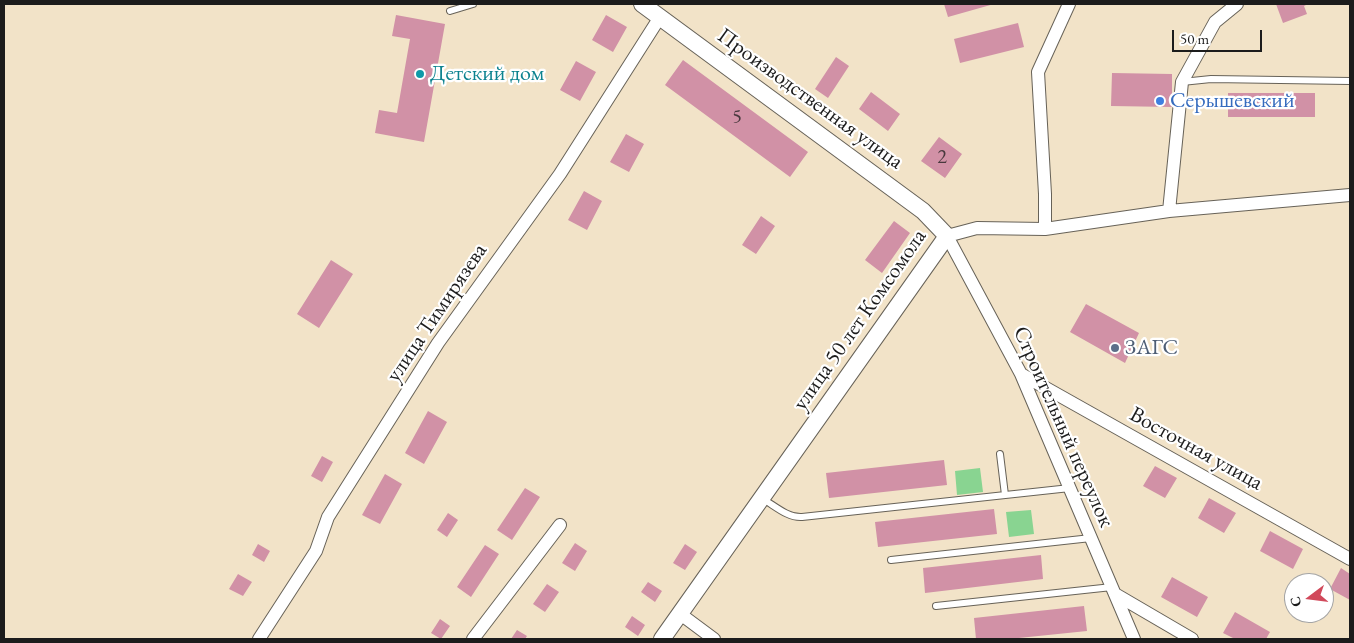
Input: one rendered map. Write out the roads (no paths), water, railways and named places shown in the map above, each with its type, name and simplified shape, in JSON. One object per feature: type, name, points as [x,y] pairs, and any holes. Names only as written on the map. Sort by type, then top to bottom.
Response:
[{"type":"street","name":"Производственная улица","points":[[642,4],[923,211],[947,236]]},
{"type":"street","points":[[1046,229],[1038,72],[1069,4]]},
{"type":"street","points":[[1169,211],[1182,82],[1215,22],[1236,4]]},
{"type":"street","name":"улица Тимирязева","points":[[259,639],[316,551],[328,517],[438,344],[560,174],[660,17]]},
{"type":"street","name":"улица 50 лет Комсомола","points":[[662,639],[947,236],[977,228],[1046,229],[1169,211],[1350,195]]},
{"type":"street","name":"Строительный переулок","points":[[947,236],[1021,374],[1134,639]]},
{"type":"street","name":"Восточная улица","points":[[1021,374],[1350,559]]},
{"type":"street","points":[[473,639],[560,524]]},
{"type":"street","points":[[1114,591],[1192,639]]},
{"type":"street","points":[[679,613],[714,639]]},
{"type":"lane","points":[[450,11],[473,4]]},
{"type":"lane","points":[[1182,82],[1211,80],[1350,81]]},
{"type":"lane","points":[[1000,454],[1005,495]]},
{"type":"lane","points":[[761,498],[796,518],[1070,488]]},
{"type":"lane","points":[[891,560],[1091,538]]},
{"type":"lane","points":[[936,606],[1114,591]]},
{"type":"place","name":"Детский дом","points":[[420,74]]},
{"type":"place","name":"Серышевский","points":[[1160,101]]},
{"type":"place","name":"ЗАГС","points":[[1115,348]]}]
